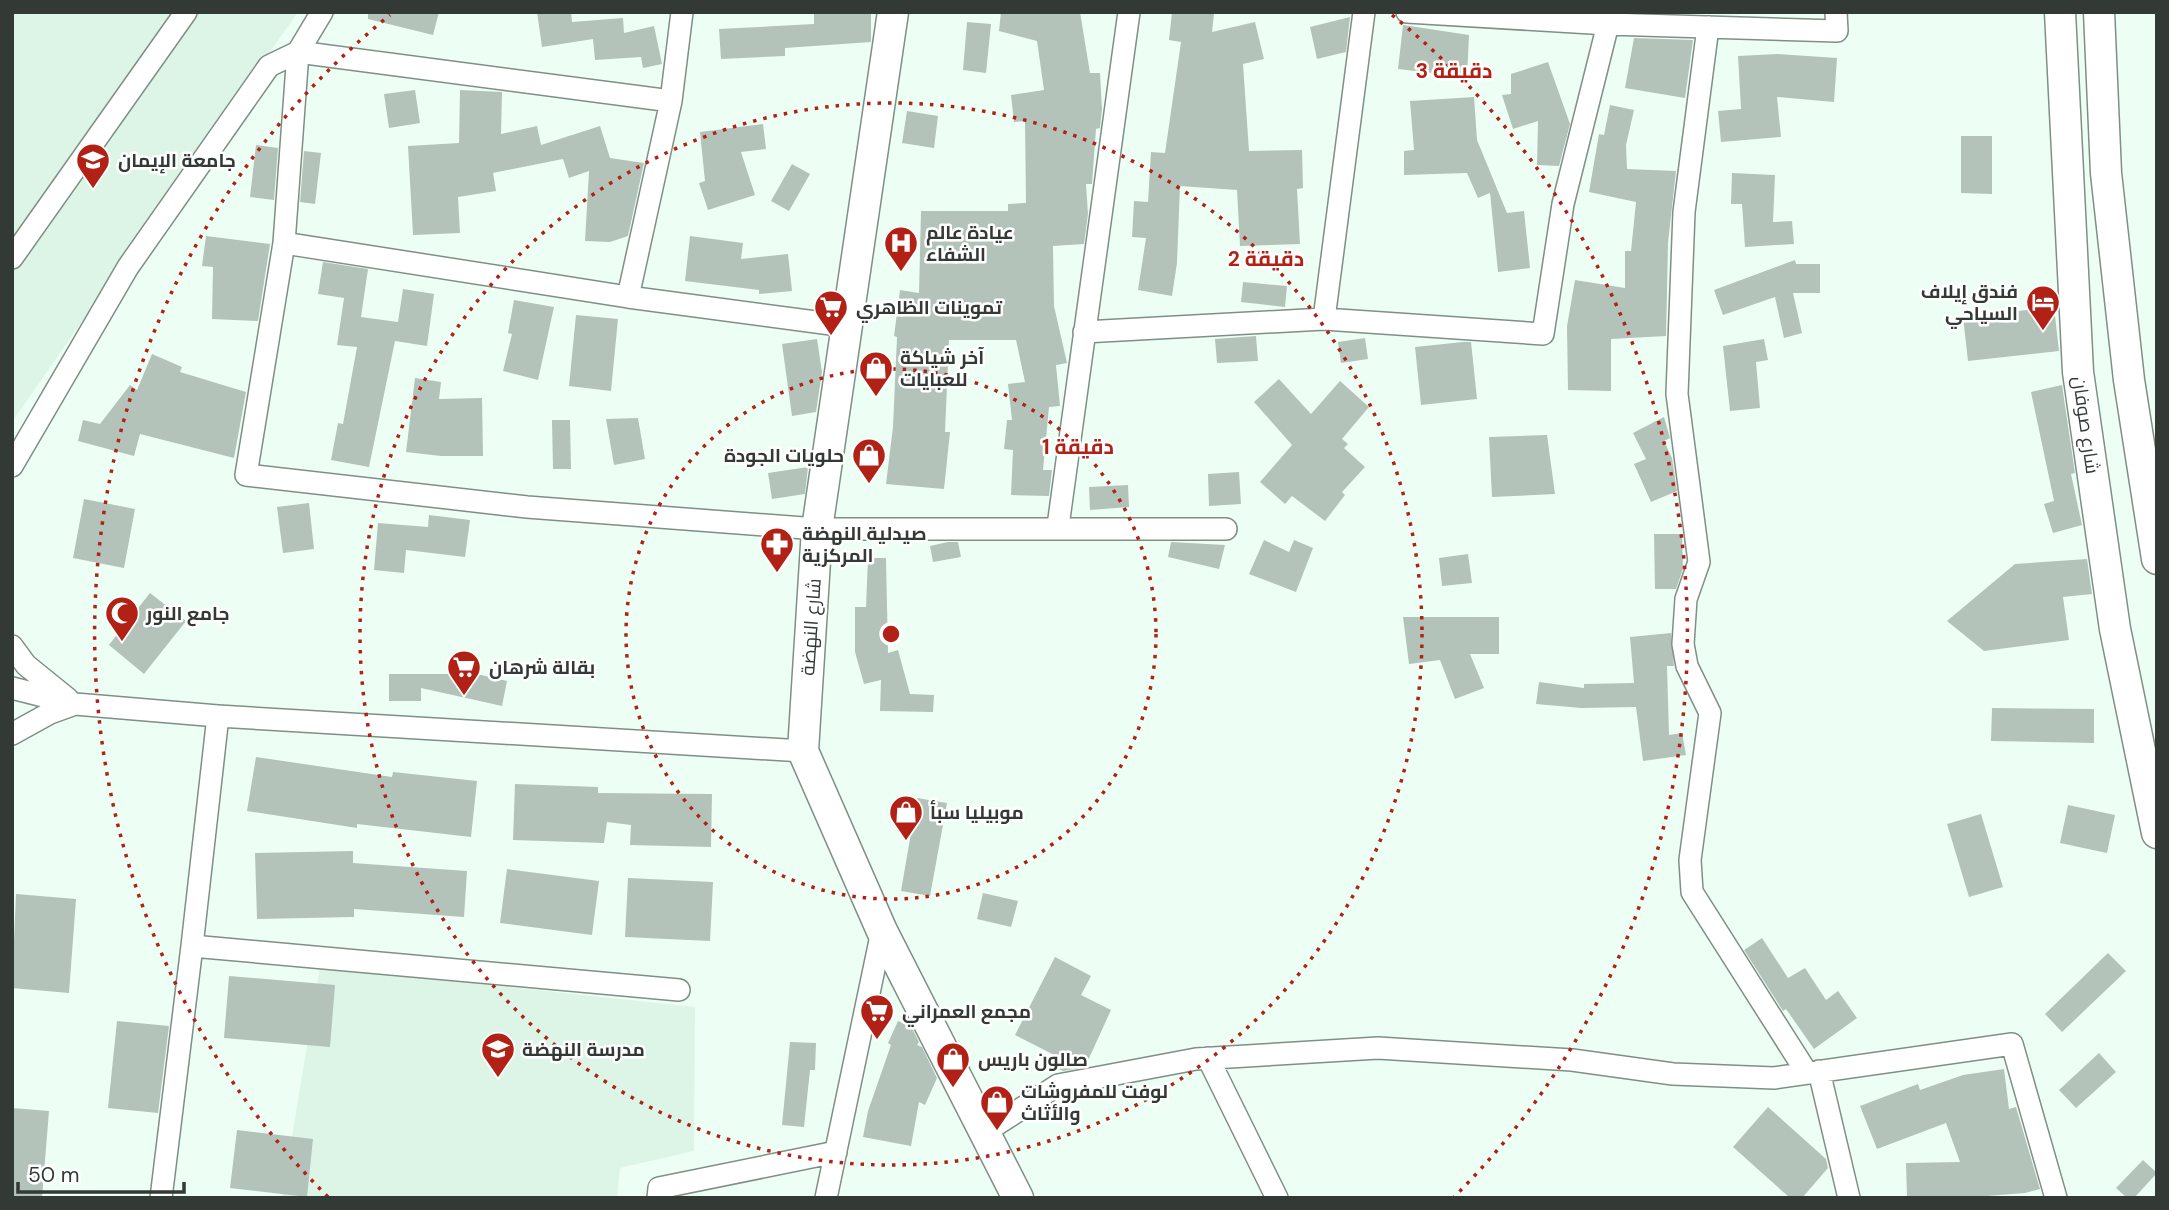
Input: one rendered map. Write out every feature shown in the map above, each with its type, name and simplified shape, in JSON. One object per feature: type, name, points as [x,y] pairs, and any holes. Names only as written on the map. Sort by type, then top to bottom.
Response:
[{"type":"street","points":[[12,258],[186,12]]},
{"type":"street","points":[[322,12],[298,52],[284,243],[246,475],[527,507],[817,529],[1058,526],[1226,528]]},
{"type":"street","points":[[628,297],[671,101],[682,12]]},
{"type":"street","name":"شارع النهضة","points":[[892,12],[817,529],[803,751],[882,931],[1018,1198]]},
{"type":"street","points":[[1058,526],[1129,12]]},
{"type":"street","points":[[1324,319],[1364,12]]},
{"type":"street","points":[[1407,12],[1608,24],[1837,31],[1836,12]]},
{"type":"street","name":"شارع صوفان","points":[[2060,12],[2078,372],[2115,629],[2156,823]]},
{"type":"street","points":[[2099,12],[2108,186],[2129,380],[2157,559]]},
{"type":"street","points":[[1084,332],[1324,319],[1543,334],[1563,204],[1608,24]]},
{"type":"street","points":[[1708,27],[1684,212],[1677,394],[1699,562],[1686,599],[1683,644],[1687,666],[1710,712],[1690,860],[1692,892],[1813,1072],[1849,1198]]},
{"type":"street","points":[[12,466],[128,267],[269,66],[298,52],[671,101]]},
{"type":"street","points":[[284,243],[628,297],[846,326]]},
{"type":"street","points":[[12,646],[26,666],[75,704]]},
{"type":"street","points":[[12,688],[75,704],[218,716],[803,751]]},
{"type":"street","points":[[12,734],[50,713],[75,704]]},
{"type":"street","points":[[161,1198],[218,716]]},
{"type":"street","points":[[826,1198],[882,931]]},
{"type":"street","points":[[192,946],[679,990]]},
{"type":"street","points":[[985,1132],[1058,1085],[1208,1059],[1378,1048],[1572,1060],[1673,1074],[1774,1078],[2012,1044],[2056,1198]]},
{"type":"street","points":[[1208,1059],[1277,1198]]},
{"type":"street","points":[[658,1198],[659,1188],[836,1152]]},
{"type":"shaded area","name":"جامعة الإيمان","points":[[12,12],[298,12],[12,422]]},
{"type":"shaded area","name":"مدرسة النهضة","points":[[320,967],[695,1007],[694,1151],[620,1168],[617,1198],[282,1198]]},
{"type":"building","points":[[368,12],[439,12],[433,35],[368,19]]},
{"type":"building","points":[[537,12],[571,12],[572,22],[623,18],[624,33],[654,26],[662,64],[643,68],[641,57],[595,60],[593,39],[542,47]]},
{"type":"building","points":[[814,12],[871,12],[871,42],[785,48],[785,56],[721,59],[719,29],[814,24]]},
{"type":"building","points":[[1001,12],[1080,12],[1090,73],[1100,73],[1102,109],[1100,128],[1096,129],[1092,184],[1086,184],[1088,214],[1084,244],[1053,246],[1054,306],[1067,363],[1056,365],[1060,406],[1049,407],[1043,470],[1052,470],[1049,496],[1011,495],[1013,450],[1004,449],[1007,420],[1012,420],[1008,384],[1025,382],[1016,340],[949,340],[945,432],[950,432],[944,489],[886,484],[893,427],[897,337],[894,336],[900,290],[919,293],[921,211],[1008,211],[1008,204],[1026,203],[1025,121],[1014,122],[1011,95],[1044,90],[1037,41],[999,31]]},
{"type":"building","points":[[1172,12],[1214,14],[1212,32],[1255,22],[1264,59],[1243,64],[1249,151],[1302,150],[1303,188],[1297,189],[1300,244],[1240,246],[1237,190],[1180,186],[1177,263],[1172,296],[1138,290],[1146,238],[1132,237],[1134,201],[1148,202],[1151,152],[1165,153],[1181,42],[1169,40]]},
{"type":"building","points":[[1350,17],[1346,52],[1317,59],[1310,27]]},
{"type":"building","points":[[967,22],[991,24],[986,73],[963,70]]},
{"type":"building","points":[[1403,25],[1469,35],[1467,77],[1398,69]]},
{"type":"building","points":[[1634,38],[1693,40],[1685,98],[1625,88]]},
{"type":"building","points":[[1777,54],[1837,58],[1834,102],[1777,97],[1781,137],[1721,142],[1718,111],[1741,109],[1738,56]]},
{"type":"building","points":[[1548,62],[1570,124],[1559,166],[1537,165],[1538,121],[1513,129],[1502,95],[1511,94],[1511,74]]},
{"type":"building","points":[[415,90],[420,123],[389,128],[384,94]]},
{"type":"building","points":[[460,90],[502,92],[501,134],[537,126],[541,145],[600,126],[610,158],[644,163],[628,236],[610,242],[585,241],[589,171],[569,178],[563,159],[493,173],[496,191],[458,197],[460,233],[413,235],[408,146],[459,143]]},
{"type":"building","points":[[1474,97],[1477,140],[1507,213],[1524,211],[1530,268],[1498,272],[1490,193],[1478,198],[1467,173],[1404,175],[1404,151],[1414,150],[1410,101]]},
{"type":"building","points":[[1610,105],[1634,110],[1626,145],[1627,169],[1676,171],[1668,243],[1666,336],[1611,339],[1611,391],[1568,390],[1567,326],[1575,280],[1625,288],[1625,251],[1631,251],[1636,202],[1589,192],[1599,134],[1604,135]]},
{"type":"building","points":[[907,111],[938,116],[934,148],[902,143]]},
{"type":"building","points":[[763,124],[766,149],[741,152],[755,195],[708,210],[699,183],[705,181],[700,132]]},
{"type":"building","points":[[1961,136],[1992,136],[1992,194],[1961,193]]},
{"type":"building","points":[[256,145],[278,148],[274,200],[250,197]]},
{"type":"building","points":[[304,151],[321,153],[315,204],[300,202]]},
{"type":"building","points":[[792,164],[810,174],[789,211],[771,201]]},
{"type":"building","points":[[1732,173],[1775,175],[1773,222],[1792,221],[1794,244],[1745,247],[1742,204],[1731,204]]},
{"type":"building","points":[[206,236],[270,244],[258,321],[212,319],[213,267],[202,266]]},
{"type":"building","points":[[690,236],[743,243],[741,259],[788,254],[792,291],[759,294],[759,290],[685,281]]},
{"type":"building","points":[[1795,260],[1796,264],[1820,264],[1820,293],[1793,293],[1802,333],[1784,338],[1775,297],[1723,315],[1714,290]]},
{"type":"building","points":[[323,262],[368,269],[361,317],[398,322],[403,289],[434,294],[427,346],[395,341],[369,467],[331,460],[338,423],[343,424],[357,347],[337,345],[344,298],[318,294]]},
{"type":"building","points":[[1243,282],[1287,286],[1285,307],[1241,302]]},
{"type":"building","points":[[514,300],[554,307],[538,380],[503,371],[512,334],[508,333]]},
{"type":"building","points":[[2054,307],[2059,351],[1968,361],[1963,317]]},
{"type":"building","points":[[576,315],[618,319],[611,391],[569,386]]},
{"type":"building","points":[[1256,336],[1258,361],[1217,363],[1215,339]]},
{"type":"building","points":[[1365,338],[1368,359],[1341,363],[1338,342]]},
{"type":"building","points":[[817,339],[822,372],[816,412],[792,416],[782,344]]},
{"type":"building","points":[[1764,339],[1768,360],[1756,362],[1760,408],[1730,411],[1723,346]]},
{"type":"building","points":[[1471,342],[1477,399],[1421,405],[1415,347]]},
{"type":"building","points":[[152,354],[182,367],[180,372],[246,392],[234,458],[140,434],[134,456],[78,441],[83,420],[100,424],[130,385],[137,390]]},
{"type":"building","points":[[415,378],[441,382],[439,399],[482,398],[483,456],[441,456],[406,452]]},
{"type":"building","points":[[1279,379],[1311,414],[1340,381],[1369,407],[1342,439],[1348,444],[1344,448],[1365,467],[1342,492],[1345,495],[1325,521],[1292,496],[1285,504],[1260,482],[1292,445],[1254,402]]},
{"type":"building","points":[[2062,385],[2075,473],[2071,474],[2082,525],[2053,533],[2044,504],[2054,501],[2031,392]]},
{"type":"building","points":[[1664,417],[1670,438],[1664,441],[1672,458],[1677,491],[1651,502],[1634,464],[1646,459],[1633,433]]},
{"type":"building","points":[[638,418],[645,459],[614,465],[606,419]]},
{"type":"building","points":[[552,420],[570,420],[571,469],[553,469]]},
{"type":"building","points":[[1547,435],[1555,494],[1492,497],[1489,437]]},
{"type":"building","points":[[808,467],[805,494],[772,499],[768,473]]},
{"type":"building","points":[[1239,472],[1241,504],[1209,506],[1208,474]]},
{"type":"building","points":[[1128,485],[1129,507],[1090,510],[1089,487]]},
{"type":"building","points":[[84,499],[135,509],[124,568],[73,558]]},
{"type":"building","points":[[309,503],[314,549],[283,553],[277,507]]},
{"type":"building","points":[[429,515],[470,520],[465,557],[406,550],[404,573],[374,570],[378,523],[428,527]]},
{"type":"building","points":[[1654,534],[1682,534],[1683,569],[1676,589],[1655,589]]},
{"type":"building","points":[[1264,540],[1289,552],[1294,540],[1313,548],[1296,592],[1249,574]]},
{"type":"building","points":[[958,542],[961,557],[933,562],[930,546]]},
{"type":"building","points":[[1171,542],[1225,545],[1219,569],[1168,557]]},
{"type":"building","points":[[1468,554],[1472,583],[1442,586],[1439,558]]},
{"type":"building","points":[[868,558],[886,558],[888,653],[898,650],[910,694],[934,695],[933,712],[880,711],[881,680],[864,684],[855,652],[855,607],[866,607]]},
{"type":"building","points":[[2087,559],[2092,594],[2063,597],[2069,640],[1984,651],[1947,621],[2015,564]]},
{"type":"building","points":[[150,593],[186,621],[144,674],[109,645]]},
{"type":"building","points":[[1403,617],[1499,617],[1499,654],[1470,654],[1484,688],[1455,699],[1440,660],[1409,664]]},
{"type":"building","points":[[1671,633],[1674,666],[1667,666],[1669,735],[1682,733],[1686,755],[1643,761],[1636,707],[1581,708],[1536,704],[1539,682],[1584,688],[1584,684],[1634,683],[1630,637]]},
{"type":"building","points":[[451,668],[507,681],[502,706],[421,688],[421,701],[389,701],[389,674],[449,674]]},
{"type":"building","points":[[1992,708],[2094,709],[2094,743],[1991,741]]},
{"type":"building","points":[[256,757],[392,777],[393,772],[477,781],[471,837],[357,824],[357,828],[247,811]]},
{"type":"building","points":[[515,784],[598,787],[598,793],[712,794],[711,847],[630,845],[631,825],[607,822],[604,843],[513,840]]},
{"type":"building","points":[[917,798],[947,803],[930,896],[901,891]]},
{"type":"building","points":[[2068,805],[2115,815],[2107,853],[2060,843]]},
{"type":"building","points":[[1981,814],[2003,887],[1969,897],[1947,824]]},
{"type":"building","points":[[353,851],[353,863],[467,871],[464,917],[354,909],[354,917],[257,919],[255,853]]},
{"type":"building","points":[[507,869],[599,881],[592,935],[500,923]]},
{"type":"building","points":[[628,878],[713,882],[710,941],[625,937]]},
{"type":"building","points":[[983,893],[1018,901],[1011,927],[977,919]]},
{"type":"building","points":[[16,894],[76,899],[69,993],[12,988]]},
{"type":"building","points":[[1762,938],[1788,978],[1805,968],[1826,1000],[1838,991],[1857,1018],[1814,1049],[1786,1009],[1783,1011],[1744,950]]},
{"type":"building","points":[[2108,953],[2126,971],[2062,1032],[2045,1014]]},
{"type":"building","points":[[1055,957],[1091,976],[1081,995],[1111,1010],[1085,1067],[1063,1071],[1054,1067],[1058,1057],[1015,1035]]},
{"type":"building","points":[[229,976],[335,985],[330,1047],[224,1038]]},
{"type":"building","points":[[117,1021],[169,1026],[158,1113],[108,1108]]},
{"type":"building","points":[[898,1021],[911,1026],[919,1042],[917,1045],[922,1047],[937,1078],[925,1105],[919,1102],[911,1146],[863,1137],[868,1111],[891,1045],[888,1043]]},
{"type":"building","points":[[790,1042],[816,1043],[815,1070],[810,1070],[804,1127],[782,1125]]},
{"type":"building","points":[[2099,1053],[2116,1072],[2076,1108],[2059,1090]]},
{"type":"building","points":[[2004,1069],[2009,1109],[2016,1107],[2040,1189],[2025,1193],[1962,1198],[1907,1198],[1906,1163],[1960,1162],[1946,1123],[1877,1149],[1860,1106],[1918,1084],[1920,1090],[1963,1075]]},
{"type":"building","points":[[1768,1107],[1826,1159],[1828,1168],[1802,1198],[1790,1198],[1733,1147]]},
{"type":"building","points":[[12,1108],[49,1111],[42,1198],[12,1198]]},
{"type":"building","points":[[237,1130],[313,1139],[307,1197],[230,1188]]},
{"type":"building","points":[[2143,1160],[2157,1173],[2134,1198],[2127,1198],[2116,1188]]},
{"type":"place","name":"جامعة الإيمان","points":[[93,190]]},
{"type":"place","name":"عيادة عالم الشفاء","points":[[901,273]]},
{"type":"place","name":"فندق إيلاف السياحي","points":[[2043,332]]},
{"type":"place","name":"تموينات الظاهري","points":[[831,337]]},
{"type":"place","name":"آخر شياكة للعبايات","points":[[876,398]]},
{"type":"place","name":"حلويات الجودة","points":[[869,485]]},
{"type":"place","name":"صيدلية النهضة المركزية","points":[[777,574]]},
{"type":"place","name":"جامع النور","points":[[122,643]]},
{"type":"place","name":"بقالة شرهان","points":[[464,697]]},
{"type":"place","name":"موبيليا سبأ","points":[[906,842]]},
{"type":"place","name":"مجمع العمراني","points":[[877,1041]]},
{"type":"place","name":"مدرسة النهضة","points":[[498,1079]]},
{"type":"place","name":"صالون باريس","points":[[953,1089]]},
{"type":"place","name":"لوفت للمفروشات والأثاث","points":[[997,1132]]}]
